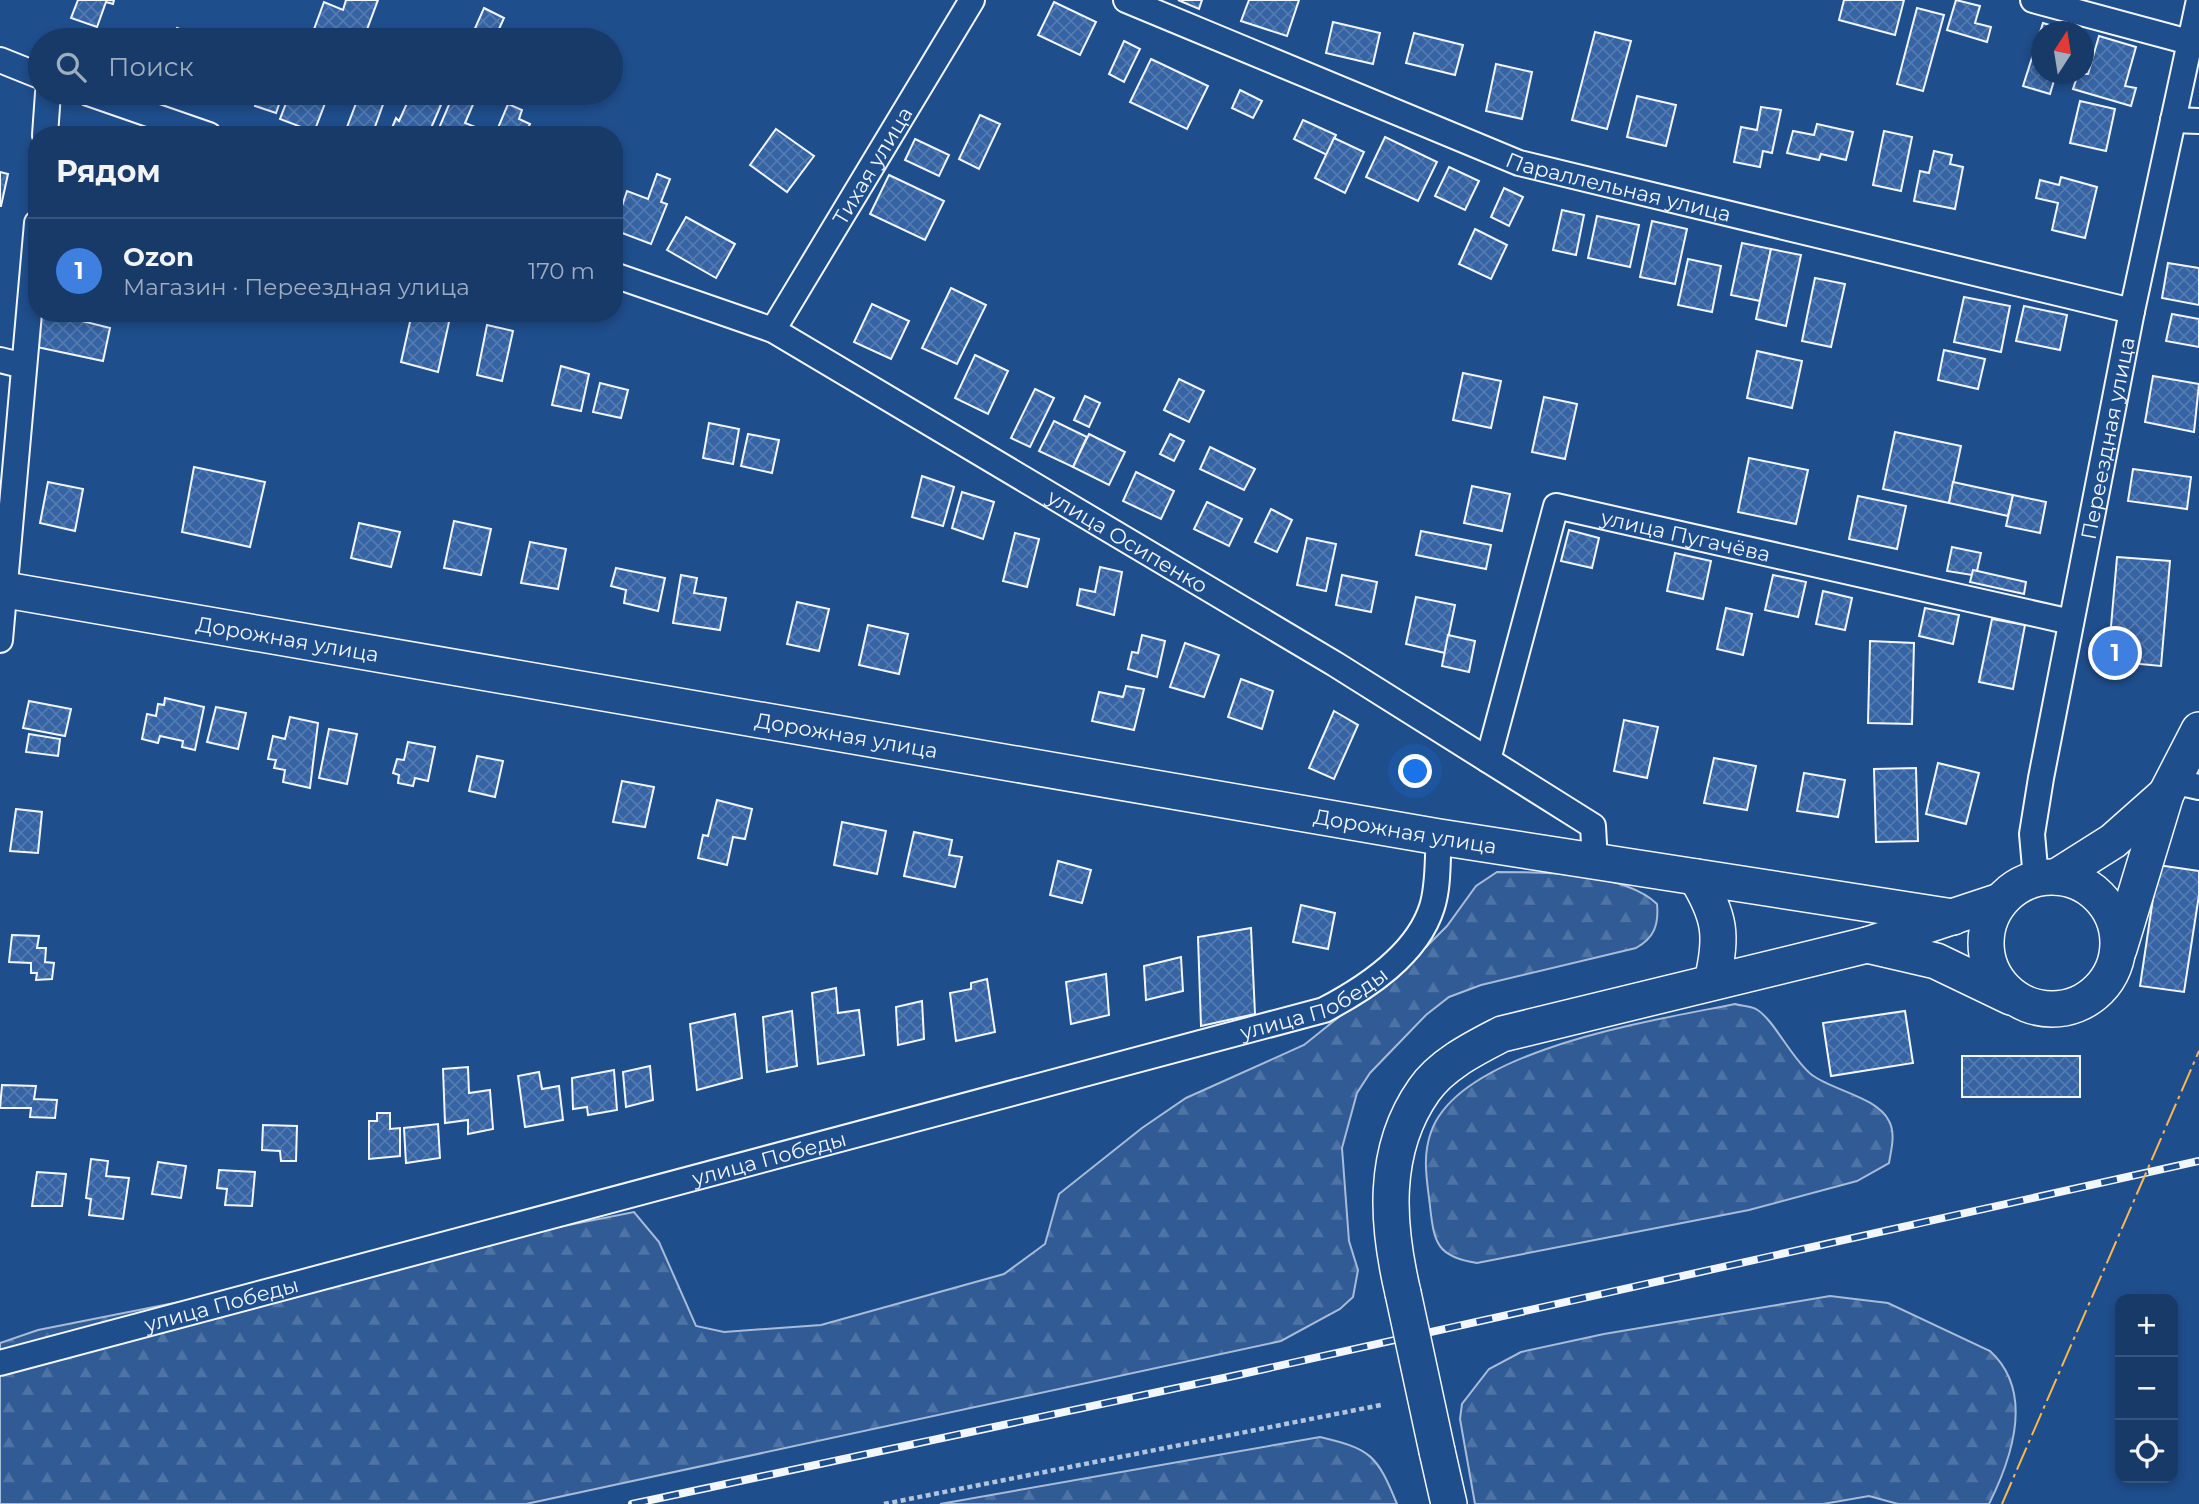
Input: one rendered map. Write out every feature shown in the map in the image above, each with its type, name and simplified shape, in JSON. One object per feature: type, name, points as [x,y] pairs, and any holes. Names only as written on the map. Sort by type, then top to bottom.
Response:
[{"type":"main road","name":"Дорожная улица","points":[[2,590],[1439,837],[1953,917]]},
{"type":"main road","points":[[1867,945],[1937,961],[2035,1008],[2058,1010],[2080,1004],[2099,991],[2113,972],[2199,730]]},
{"type":"main road","points":[[1449,1504],[1394,1252],[1390,1176],[1401,1133],[1424,1089],[1461,1056],[1502,1034],[1867,945],[2000,901],[2018,886],[2046,878],[2113,841],[2179,787]]},
{"type":"main road","points":[[1696,877],[1717,916],[1719,951],[1712,981]]},
{"type":"main road","points":[[2046,878],[2075,881],[2092,890],[2108,906],[2117,928],[2119,951]]},
{"type":"main road","points":[[2000,901],[1989,921],[1985,944],[1988,962],[1998,983],[2015,999]]},
{"type":"street","name":"Тихая улица","points":[[773,330],[972,0]]},
{"type":"street","name":"Параллельная улица","points":[[1126,0],[1519,163],[2132,311]]},
{"type":"street","points":[[2033,0],[2189,42]]},
{"type":"street","name":"Переездная улица","points":[[2046,878],[2032,834],[2132,311],[2199,0]]},
{"type":"street","points":[[0,60],[28,71]]},
{"type":"street","points":[[46,126],[47,105]]},
{"type":"street","points":[[123,105],[183,126]]},
{"type":"street","points":[[2173,120],[2199,121]]},
{"type":"street","name":"улица Осипенко","points":[[623,278],[773,330],[1324,657],[1592,826],[1595,862]]},
{"type":"street","points":[[0,640],[2,590],[28,322]]},
{"type":"street","points":[[0,360],[24,366]]},
{"type":"street","name":"улица Пугачёва","points":[[1488,760],[1556,506],[2071,622]]},
{"type":"street","name":"улица Победы","points":[[0,1363],[1324,1010],[1350,996],[1405,953],[1418,938],[1434,900],[1439,837]]},
{"type":"path","points":[[884,1504],[1381,1405]]},
{"type":"green space","points":[[1497,872],[1582,876],[1624,886],[1642,893],[1657,904],[1656,925],[1647,940],[1636,948],[1481,985],[1449,997],[1426,1015],[1370,1073],[1357,1093],[1342,1148],[1349,1241],[1358,1270],[1353,1297],[1340,1309],[1281,1341],[526,1504],[0,1504],[0,1343],[38,1330],[634,1212],[659,1242],[696,1326],[724,1332],[821,1325],[1004,1274],[1045,1244],[1059,1194],[1142,1128],[1186,1098],[1304,1045],[1426,947],[1447,926],[1476,886]]},
{"type":"green space","points":[[1735,1004],[1754,1008],[1763,1014],[1797,1060],[1812,1075],[1865,1100],[1883,1113],[1892,1131],[1889,1163],[1857,1181],[1749,1210],[1477,1263],[1453,1257],[1440,1246],[1433,1230],[1426,1160],[1431,1132],[1449,1103],[1480,1079],[1519,1059],[1565,1043],[1659,1019]]},
{"type":"green space","points":[[1830,1296],[1888,1303],[1990,1351],[2004,1367],[2016,1405],[2015,1426],[2005,1466],[1989,1504],[1898,1504],[1869,1496],[1823,1504],[1475,1504],[1460,1419],[1462,1404],[1489,1369],[1521,1352],[1604,1334]]},
{"type":"green space","points":[[1320,1437],[1351,1446],[1370,1457],[1384,1475],[1397,1504],[940,1504]]},
{"type":"building","points":[[78,0],[114,0],[113,4],[106,2],[97,27],[71,18]]},
{"type":"building","points":[[346,0],[378,0],[368,28],[314,28],[324,2],[343,10]]},
{"type":"building","points":[[1178,0],[1202,0],[1199,9]]},
{"type":"building","points":[[1249,0],[1299,0],[1287,36],[1241,21]]},
{"type":"building","points":[[1844,0],[1904,0],[1895,35],[1839,20]]},
{"type":"building","points":[[1956,0],[1980,6],[1975,23],[1991,27],[1987,42],[1947,30]]},
{"type":"building","points":[[1054,2],[1096,22],[1080,55],[1038,35]]},
{"type":"building","points":[[484,8],[504,18],[499,28],[475,28]]},
{"type":"building","points":[[1917,8],[1944,15],[1923,91],[1897,84]]},
{"type":"building","points":[[1333,22],[1380,33],[1373,64],[1326,53]]},
{"type":"building","points":[[1595,32],[1631,41],[1607,129],[1572,120]]},
{"type":"building","points":[[1414,33],[1463,45],[1455,75],[1406,63]]},
{"type":"building","points":[[2099,36],[2136,47],[2125,86],[2136,88],[2131,106],[2073,89],[2075,84],[2094,84],[2094,53]]},
{"type":"building","points":[[1124,41],[1140,49],[1124,82],[1109,74]]},
{"type":"building","points":[[1151,59],[1208,86],[1187,129],[1130,102]]},
{"type":"building","points":[[2031,61],[2031,84],[2053,84],[2050,94],[2023,86]]},
{"type":"building","points":[[1496,64],[1532,72],[1522,119],[1486,111]]},
{"type":"building","points":[[1240,90],[1262,101],[1253,118],[1232,108]]},
{"type":"building","points":[[1637,96],[1676,105],[1666,146],[1627,137]]},
{"type":"building","points":[[2080,101],[2115,109],[2106,151],[2070,143]]},
{"type":"building","points":[[255,105],[279,105],[276,113]]},
{"type":"building","points":[[285,105],[324,105],[316,126],[298,126],[280,119]]},
{"type":"building","points":[[355,105],[383,105],[375,126],[347,126]]},
{"type":"building","points":[[406,105],[441,105],[432,126],[393,126],[396,118],[399,121]]},
{"type":"building","points":[[449,105],[473,105],[465,123],[473,126],[440,126]]},
{"type":"building","points":[[508,105],[522,110],[519,119],[530,124],[529,126],[499,126]]},
{"type":"building","points":[[1761,107],[1781,110],[1772,153],[1763,151],[1760,167],[1734,162],[1741,127],[1757,130]]},
{"type":"building","points":[[980,115],[1000,124],[979,169],[959,159]]},
{"type":"building","points":[[1303,120],[1336,135],[1327,155],[1294,139]]},
{"type":"building","points":[[1817,124],[1853,132],[1846,160],[1821,154],[1819,160],[1787,153],[1793,131],[1814,135]]},
{"type":"building","points":[[776,129],[814,156],[787,192],[750,165]]},
{"type":"building","points":[[1884,131],[1912,137],[1901,191],[1873,185]]},
{"type":"building","points":[[1385,137],[1437,162],[1418,201],[1366,177]]},
{"type":"building","points":[[1334,138],[1364,152],[1345,193],[1315,178]]},
{"type":"building","points":[[915,139],[949,155],[939,176],[905,160]]},
{"type":"building","points":[[1934,151],[1952,155],[1950,164],[1963,167],[1955,209],[1914,201],[1920,171],[1929,173]]},
{"type":"building","points":[[1449,167],[1479,181],[1465,210],[1435,196]]},
{"type":"building","points":[[0,172],[8,174],[1,206],[0,206]]},
{"type":"building","points":[[657,174],[670,179],[661,202],[667,204],[651,244],[623,233],[623,203],[627,191],[648,199]]},
{"type":"building","points":[[889,175],[944,201],[925,240],[870,214]]},
{"type":"building","points":[[2061,177],[2097,187],[2085,238],[2052,230],[2058,203],[2036,198],[2040,180],[2059,185]]},
{"type":"building","points":[[1504,188],[1523,197],[1509,226],[1491,217]]},
{"type":"building","points":[[1562,210],[1584,215],[1576,255],[1553,250]]},
{"type":"building","points":[[1597,216],[1639,225],[1630,267],[1588,258]]},
{"type":"building","points":[[686,217],[735,244],[716,278],[667,250]]},
{"type":"building","points":[[1652,221],[1687,229],[1675,284],[1640,277]]},
{"type":"building","points":[[1475,229],[1507,245],[1491,279],[1459,264]]},
{"type":"building","points":[[1742,243],[1771,249],[1760,301],[1731,295]]},
{"type":"building","points":[[1771,249],[1801,255],[1786,326],[1756,319]]},
{"type":"building","points":[[1688,259],[1721,266],[1712,312],[1678,305]]},
{"type":"building","points":[[2168,263],[2199,268],[2199,305],[2162,298]]},
{"type":"building","points":[[1815,278],[1845,284],[1831,347],[1802,341]]},
{"type":"building","points":[[951,288],[986,305],[957,364],[922,348]]},
{"type":"building","points":[[1964,297],[2010,306],[2001,352],[1954,342]]},
{"type":"building","points":[[872,304],[909,321],[891,359],[854,342]]},
{"type":"building","points":[[2024,306],[2067,315],[2060,350],[2016,341]]},
{"type":"building","points":[[2172,314],[2199,319],[2199,347],[2166,341]]},
{"type":"building","points":[[36,322],[86,322],[110,328],[103,361],[32,346]]},
{"type":"building","points":[[410,322],[449,322],[438,372],[401,362]]},
{"type":"building","points":[[487,325],[513,331],[502,381],[477,375]]},
{"type":"building","points":[[1944,350],[1985,359],[1978,389],[1938,380]]},
{"type":"building","points":[[1757,351],[1802,361],[1792,408],[1747,398]]},
{"type":"building","points":[[975,355],[1008,371],[988,414],[955,398]]},
{"type":"building","points":[[561,366],[589,374],[581,411],[552,405]]},
{"type":"building","points":[[1463,373],[1501,381],[1491,428],[1453,420]]},
{"type":"building","points":[[2153,376],[2199,384],[2194,432],[2145,422]]},
{"type":"building","points":[[1179,379],[1204,391],[1189,422],[1164,410]]},
{"type":"building","points":[[600,383],[628,390],[621,418],[593,412]]},
{"type":"building","points":[[1035,389],[1054,398],[1030,447],[1011,438]]},
{"type":"building","points":[[1085,396],[1100,403],[1089,427],[1074,420]]},
{"type":"building","points":[[1544,397],[1577,404],[1565,459],[1532,452]]},
{"type":"building","points":[[1054,421],[1087,437],[1073,467],[1039,451]]},
{"type":"building","points":[[709,423],[739,429],[733,464],[703,458]]},
{"type":"building","points":[[1895,432],[1961,446],[1949,503],[1883,489]]},
{"type":"building","points":[[748,434],[779,440],[772,473],[741,466]]},
{"type":"building","points":[[1089,434],[1125,452],[1109,485],[1073,467]]},
{"type":"building","points":[[1170,434],[1184,441],[1174,461],[1160,454]]},
{"type":"building","points":[[1210,447],[1255,469],[1244,490],[1200,469]]},
{"type":"building","points":[[1749,458],[1808,470],[1796,524],[1738,512]]},
{"type":"building","points":[[194,467],[265,482],[250,547],[182,532]]},
{"type":"building","points":[[2133,469],[2191,477],[2187,509],[2128,501]]},
{"type":"building","points":[[1136,472],[1174,491],[1161,519],[1123,501]]},
{"type":"building","points":[[922,476],[954,487],[943,526],[912,517]]},
{"type":"building","points":[[48,482],[83,489],[75,531],[40,523]]},
{"type":"building","points":[[1953,482],[2013,495],[2008,516],[1949,503]]},
{"type":"building","points":[[1472,486],[1510,494],[1502,531],[1464,523]]},
{"type":"building","points":[[962,492],[994,502],[983,539],[952,528]]},
{"type":"building","points":[[2013,495],[2046,502],[2040,533],[2006,526]]},
{"type":"building","points":[[1858,496],[1906,506],[1897,549],[1849,539]]},
{"type":"building","points":[[1207,502],[1242,519],[1229,546],[1194,529]]},
{"type":"building","points":[[1271,509],[1292,520],[1277,552],[1255,542]]},
{"type":"building","points":[[454,521],[491,529],[481,575],[444,568]]},
{"type":"building","points":[[359,523],[400,532],[391,567],[351,558]]},
{"type":"building","points":[[1569,530],[1599,538],[1592,568],[1561,561]]},
{"type":"building","points":[[1421,531],[1491,545],[1486,569],[1416,555]]},
{"type":"building","points":[[1015,533],[1039,539],[1027,587],[1003,581]]},
{"type":"building","points":[[1307,538],[1336,544],[1326,591],[1297,585]]},
{"type":"building","points":[[530,542],[566,549],[558,589],[521,583]]},
{"type":"building","points":[[1952,547],[1981,553],[1977,571],[1972,575],[1947,571]]},
{"type":"building","points":[[1675,553],[1711,561],[1703,599],[1667,591]]},
{"type":"building","points":[[2117,557],[2170,561],[2161,666],[2108,661]]},
{"type":"building","points":[[1100,567],[1122,572],[1114,615],[1077,605],[1080,589],[1095,592]]},
{"type":"building","points":[[616,568],[665,578],[658,611],[624,603],[626,590],[611,586]]},
{"type":"building","points":[[1973,570],[2026,582],[2024,594],[1970,582]]},
{"type":"building","points":[[681,575],[697,578],[694,593],[726,598],[720,630],[673,623]]},
{"type":"building","points":[[1342,575],[1377,582],[1371,612],[1336,605]]},
{"type":"building","points":[[1773,575],[1806,582],[1798,617],[1765,610]]},
{"type":"building","points":[[1823,591],[1852,598],[1845,630],[1816,624]]},
{"type":"building","points":[[1416,597],[1455,605],[1445,653],[1406,644]]},
{"type":"building","points":[[797,602],[829,609],[819,651],[787,644]]},
{"type":"building","points":[[1726,608],[1752,614],[1743,655],[1717,649]]},
{"type":"building","points":[[1925,608],[1959,615],[1953,644],[1919,636]]},
{"type":"building","points":[[1992,619],[2025,625],[2013,689],[1979,682]]},
{"type":"building","points":[[868,625],[908,634],[899,674],[859,665]]},
{"type":"building","points":[[1142,635],[1165,641],[1157,677],[1128,669],[1132,652],[1138,653]]},
{"type":"building","points":[[1448,635],[1475,641],[1469,672],[1442,666]]},
{"type":"building","points":[[1870,641],[1914,643],[1912,724],[1868,723]]},
{"type":"building","points":[[1185,643],[1219,655],[1204,697],[1170,687]]},
{"type":"building","points":[[1241,679],[1273,691],[1262,729],[1228,717]]},
{"type":"building","points":[[1126,686],[1144,689],[1134,730],[1092,721],[1099,692],[1123,697]]},
{"type":"building","points":[[165,698],[204,707],[195,750],[182,747],[183,741],[160,736],[158,743],[142,739],[147,714],[156,716],[158,704],[164,705]]},
{"type":"building","points":[[29,701],[71,709],[65,736],[23,728]]},
{"type":"building","points":[[216,707],[246,713],[238,749],[207,742]]},
{"type":"building","points":[[1334,711],[1358,725],[1334,779],[1309,768]]},
{"type":"building","points":[[290,717],[318,723],[310,788],[283,782],[285,770],[274,768],[276,760],[268,759],[273,736],[285,739]]},
{"type":"building","points":[[1624,720],[1658,727],[1647,778],[1614,771]]},
{"type":"building","points":[[329,729],[357,734],[347,784],[319,778]]},
{"type":"building","points":[[29,734],[60,739],[58,756],[26,752]]},
{"type":"building","points":[[408,742],[435,747],[428,781],[415,778],[413,786],[398,783],[399,775],[393,773],[397,759],[404,760]]},
{"type":"building","points":[[477,756],[503,761],[495,797],[469,791]]},
{"type":"building","points":[[1714,758],[1756,766],[1747,810],[1704,803]]},
{"type":"building","points":[[1938,763],[1979,773],[1966,824],[1926,814]]},
{"type":"building","points":[[1916,768],[1918,841],[1876,842],[1874,769]]},
{"type":"building","points":[[1804,773],[1845,780],[1838,817],[1797,811]]},
{"type":"building","points":[[622,781],[654,787],[645,827],[613,822]]},
{"type":"building","points":[[717,800],[752,809],[745,839],[733,837],[727,865],[698,858],[703,835],[708,836]]},
{"type":"building","points":[[16,809],[42,812],[38,853],[10,851]]},
{"type":"building","points":[[842,822],[886,831],[877,874],[834,865]]},
{"type":"building","points":[[914,832],[952,840],[949,855],[962,857],[955,887],[904,876]]},
{"type":"building","points":[[1058,861],[1091,870],[1082,903],[1050,895]]},
{"type":"building","points":[[2158,865],[2199,871],[2199,895],[2184,992],[2140,986]]},
{"type":"building","points":[[1301,905],[1335,913],[1328,949],[1293,942]]},
{"type":"building","points":[[1251,928],[1255,1014],[1201,1026],[1198,937]]},
{"type":"building","points":[[12,935],[39,936],[37,948],[46,948],[45,962],[54,963],[52,979],[36,980],[37,973],[31,973],[31,963],[9,962]]},
{"type":"building","points":[[1181,957],[1183,991],[1146,1000],[1144,966]]},
{"type":"building","points":[[1106,974],[1109,1015],[1071,1024],[1066,982]]},
{"type":"building","points":[[987,979],[995,1032],[956,1041],[950,993],[971,989],[971,983]]},
{"type":"building","points":[[836,988],[838,1013],[859,1010],[864,1055],[818,1064],[812,993]]},
{"type":"building","points":[[922,1001],[924,1039],[898,1045],[896,1007]]},
{"type":"building","points":[[792,1011],[797,1066],[767,1072],[763,1017]]},
{"type":"building","points":[[1905,1011],[1913,1063],[1831,1076],[1823,1023]]},
{"type":"building","points":[[735,1014],[742,1078],[697,1090],[690,1024]]},
{"type":"building","points":[[1962,1056],[2080,1056],[2080,1097],[1962,1097]]},
{"type":"building","points":[[650,1066],[653,1100],[626,1107],[623,1072]]},
{"type":"building","points":[[468,1067],[469,1093],[490,1090],[493,1129],[468,1134],[468,1120],[445,1123],[443,1069]]},
{"type":"building","points":[[614,1070],[617,1110],[588,1115],[587,1107],[573,1109],[572,1078]]},
{"type":"building","points":[[539,1072],[542,1089],[559,1086],[563,1120],[525,1127],[518,1076]]},
{"type":"building","points":[[2,1085],[36,1086],[34,1099],[57,1100],[55,1118],[30,1117],[31,1108],[0,1108]]},
{"type":"building","points":[[377,1113],[390,1113],[390,1129],[400,1128],[400,1156],[369,1159],[369,1121],[377,1121]]},
{"type":"building","points":[[438,1124],[440,1158],[406,1163],[404,1128]]},
{"type":"building","points":[[263,1125],[297,1126],[296,1161],[281,1161],[280,1151],[262,1150]]},
{"type":"building","points":[[91,1159],[108,1161],[106,1176],[129,1178],[123,1219],[89,1215],[91,1199],[86,1198]]},
{"type":"building","points":[[158,1162],[186,1166],[181,1198],[152,1194]]},
{"type":"building","points":[[219,1170],[255,1172],[252,1206],[225,1205],[227,1189],[217,1188]]},
{"type":"building","points":[[37,1172],[66,1174],[62,1206],[32,1206]]},
{"type":"railway","points":[[632,1504],[1233,1376],[2199,1161]]},
{"type":"power","points":[[2002,1504],[2199,1051]]},
{"type":"place","name":"Ozon","points":[[2115,653]]}]
